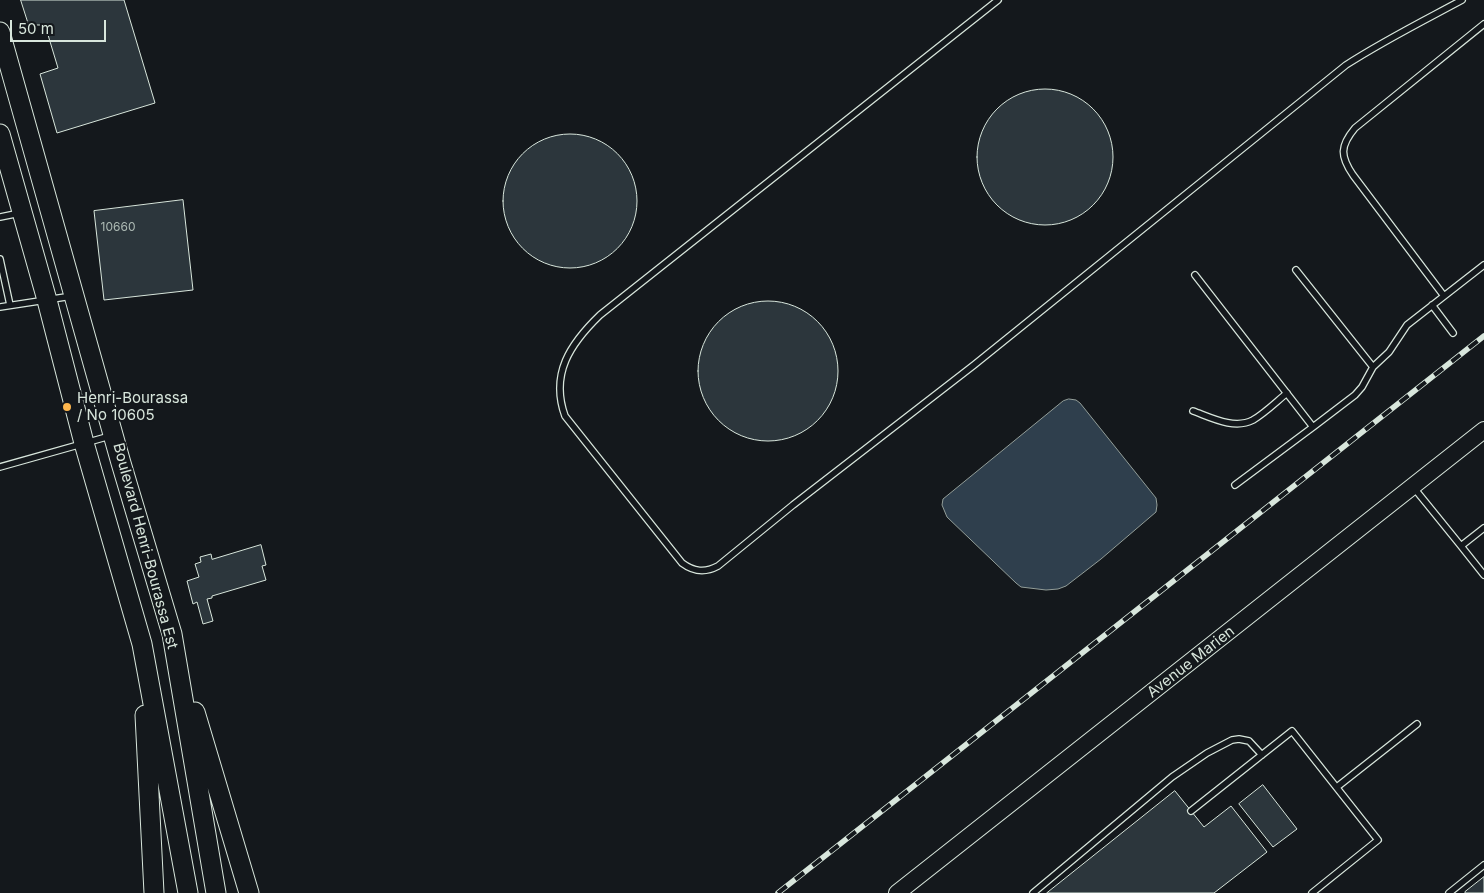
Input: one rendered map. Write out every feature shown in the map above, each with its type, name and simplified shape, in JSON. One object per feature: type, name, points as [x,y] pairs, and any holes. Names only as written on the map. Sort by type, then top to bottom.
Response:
[{"type":"main road","name":"Boulevard Henri-Bourassa Est","points":[[0,32],[121,463],[172,634],[216,893]]},
{"type":"main road","name":"Boulevard Henri-Bourassa Est","points":[[0,134],[47,300],[84,443],[142,644],[188,893]]},
{"type":"main road","points":[[172,634],[249,893]]},
{"type":"main road","points":[[142,644],[154,893]]},
{"type":"street","name":"Avenue Marien","points":[[897,893],[1484,430]]},
{"type":"lane","points":[[998,0],[600,315],[582,334],[569,352],[562,367],[560,378],[560,392],[565,416],[682,563],[688,568],[702,571],[718,566],[793,505],[974,365],[1346,65],[1398,34],[1462,0]]},
{"type":"lane","points":[[1444,296],[1353,176],[1344,159],[1344,143],[1355,128],[1484,24]]},
{"type":"lane","points":[[0,217],[22,212]]},
{"type":"lane","points":[[0,259],[10,305]]},
{"type":"lane","points":[[1235,485],[1355,395],[1362,387],[1373,367],[1389,352],[1407,325],[1484,265]]},
{"type":"lane","points":[[1296,270],[1373,367]]},
{"type":"lane","points":[[1195,275],[1313,427]]},
{"type":"lane","points":[[0,307],[74,296]]},
{"type":"lane","points":[[1432,305],[1454,332]]},
{"type":"lane","points":[[1193,411],[1220,420],[1244,423],[1253,420],[1287,393]]},
{"type":"lane","points":[[0,468],[114,434]]},
{"type":"lane","points":[[1413,486],[1484,575]]},
{"type":"lane","points":[[1461,546],[1484,528]]},
{"type":"lane","points":[[1337,787],[1417,724]]},
{"type":"lane","points":[[1191,811],[1292,731],[1378,840],[1312,893]]},
{"type":"lane","points":[[1033,893],[1172,777],[1207,753],[1232,740],[1239,739],[1249,741],[1262,755]]},
{"type":"lane","points":[[1449,893],[1484,865]]},
{"type":"water","points":[[1069,399],[1080,403],[1156,498],[1156,512],[1066,586],[1046,590],[1021,587],[947,517],[942,505],[943,499],[1063,401]]},
{"type":"building","points":[[21,0],[124,0],[155,103],[57,133],[40,74],[58,68],[45,25],[29,25]]},
{"type":"building","points":[[1045,89],[1071,94],[1093,109],[1108,131],[1113,157],[1108,183],[1093,205],[1071,220],[1045,225],[1019,220],[997,205],[982,183],[977,157],[982,131],[997,109],[1019,94]]},
{"type":"building","points":[[570,134],[596,139],[618,153],[632,175],[637,201],[632,227],[618,249],[596,263],[570,268],[544,263],[522,249],[508,227],[503,201],[508,175],[522,153],[544,139]]},
{"type":"building","points":[[183,200],[193,290],[104,300],[94,211]]},
{"type":"building","points":[[768,301],[795,307],[807,313],[817,322],[826,332],[832,344],[838,371],[832,398],[826,410],[817,420],[807,429],[795,435],[768,441],[741,435],[729,429],[719,420],[710,410],[704,398],[698,371],[704,344],[710,332],[719,322],[729,313],[741,307]]},
{"type":"building","points":[[261,545],[266,565],[262,566],[266,580],[207,599],[213,621],[203,624],[197,602],[193,604],[187,581],[199,577],[195,564],[201,562],[200,557],[211,554],[212,559]]},
{"type":"building","points":[[1263,785],[1297,829],[1273,847],[1239,804]]},
{"type":"building","points":[[1175,791],[1204,827],[1231,806],[1267,852],[1214,893],[1047,893]]},
{"type":"building","points":[[1484,877],[1484,893],[1465,893],[1465,892]]},
{"type":"railway","points":[[778,893],[1484,336]]},
{"type":"place","name":"Henri-Bourassa / No 10605","points":[[67,407]]}]
